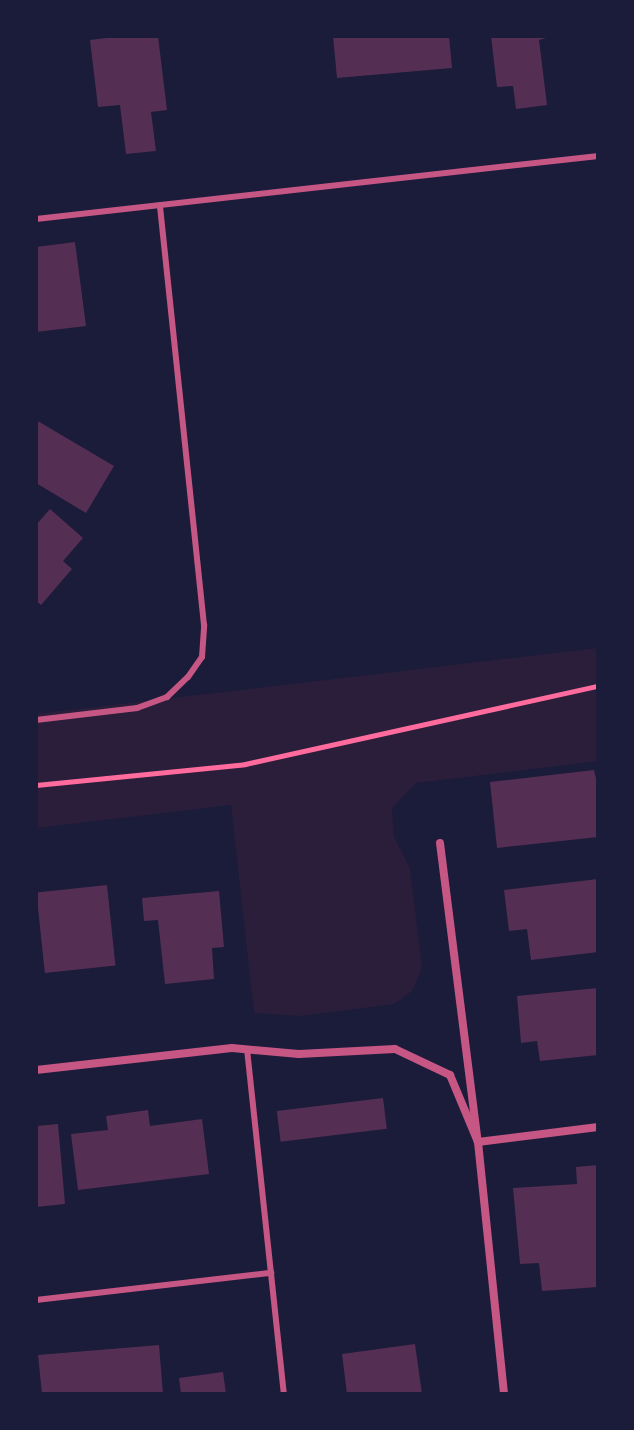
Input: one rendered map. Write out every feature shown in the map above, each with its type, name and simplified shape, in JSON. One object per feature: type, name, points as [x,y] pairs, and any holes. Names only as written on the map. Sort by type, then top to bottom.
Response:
[{"type":"street","points":[[440,843],[478,1142],[504,1394]]},
{"type":"street","points":[[36,1070],[232,1048],[299,1054],[395,1049],[450,1075],[478,1142]]},
{"type":"street","points":[[478,1142],[598,1127]]},
{"type":"lane","points":[[36,219],[598,156]]},
{"type":"lane","points":[[36,720],[137,708],[167,697],[188,677],[202,657],[204,625],[160,205]]},
{"type":"lane","points":[[247,1049],[284,1394]]},
{"type":"lane","points":[[36,1300],[271,1273]]},
{"type":"path","points":[[36,785],[245,764],[598,686]]},
{"type":"shaded area","points":[[598,648],[598,761],[416,783],[392,808],[394,837],[410,868],[422,968],[412,991],[394,1004],[300,1016],[254,1013],[231,805],[36,828],[36,714]]},
{"type":"building","points":[[158,36],[167,110],[151,112],[156,151],[126,154],[120,105],[98,107],[90,40]]},
{"type":"building","points":[[333,36],[449,36],[452,68],[337,78]]},
{"type":"building","points":[[491,36],[553,36],[539,40],[547,105],[516,109],[513,86],[497,87]]},
{"type":"building","points":[[75,242],[86,326],[36,332],[36,247]]},
{"type":"building","points":[[36,420],[114,466],[86,513],[36,483]]},
{"type":"building","points":[[50,509],[83,538],[63,561],[72,569],[41,605],[36,601],[36,525]]},
{"type":"building","points":[[594,770],[598,787],[598,837],[497,848],[490,782]]},
{"type":"building","points":[[598,879],[598,952],[531,960],[527,929],[509,931],[504,890]]},
{"type":"building","points":[[107,885],[115,966],[45,973],[36,892]]},
{"type":"building","points":[[219,891],[224,947],[212,948],[214,979],[165,984],[158,920],[144,921],[142,898]]},
{"type":"building","points":[[598,988],[598,1055],[540,1061],[537,1041],[521,1043],[517,996]]},
{"type":"building","points":[[383,1098],[387,1129],[281,1142],[277,1111]]},
{"type":"building","points":[[148,1110],[150,1126],[202,1119],[209,1174],[78,1190],[71,1134],[108,1130],[106,1116]]},
{"type":"building","points":[[58,1124],[65,1204],[36,1207],[36,1126]]},
{"type":"building","points":[[598,1165],[598,1287],[542,1291],[539,1263],[520,1264],[513,1188],[577,1184],[576,1167]]},
{"type":"building","points":[[415,1344],[422,1394],[347,1394],[342,1354]]},
{"type":"building","points":[[159,1345],[163,1394],[42,1394],[38,1355]]},
{"type":"building","points":[[223,1372],[226,1394],[181,1394],[179,1378]]}]
